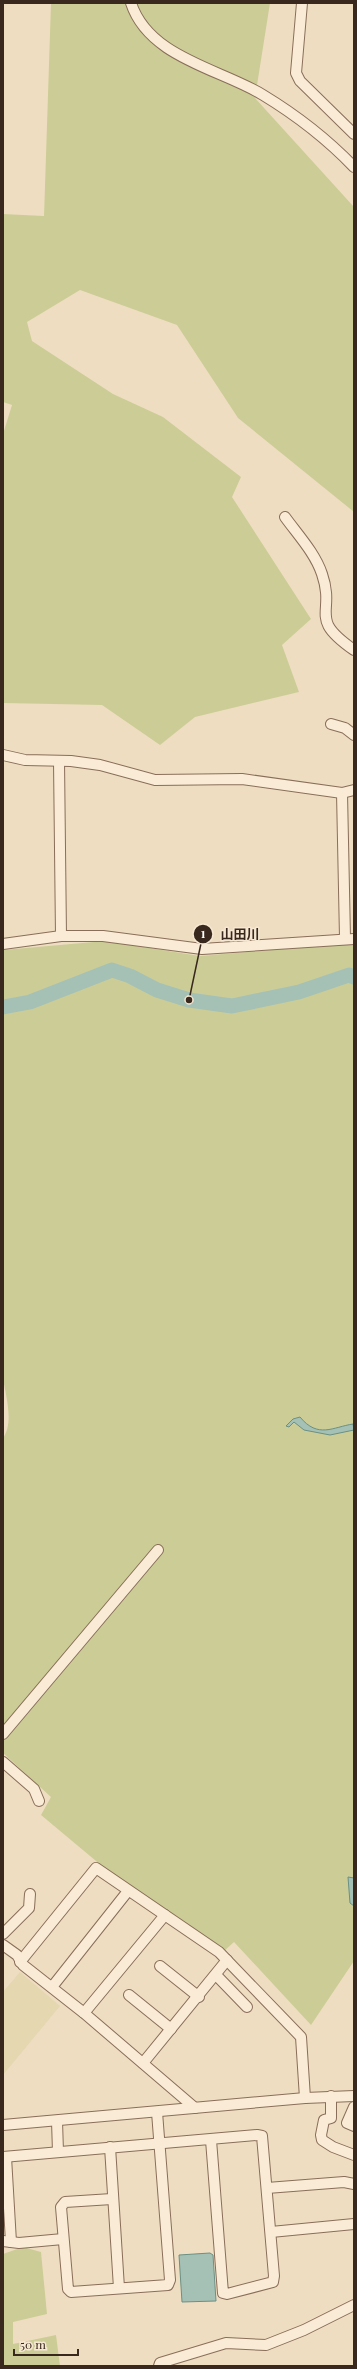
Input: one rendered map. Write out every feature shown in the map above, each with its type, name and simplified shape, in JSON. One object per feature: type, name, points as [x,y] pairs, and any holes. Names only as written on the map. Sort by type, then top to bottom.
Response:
[{"type":"street","points":[[131,3],[134,10],[157,39],[181,57],[262,93],[296,116],[354,167]]},
{"type":"street","points":[[302,3],[296,73],[300,81],[354,134]]},
{"type":"street","points":[[285,517],[316,560],[322,573],[326,591],[326,623],[335,637],[354,650]]},
{"type":"street","points":[[331,724],[345,728],[354,735]]},
{"type":"street","points":[[3,756],[25,760],[59,761],[100,765],[154,780],[242,779],[342,793],[354,790]]},
{"type":"street","points":[[59,761],[61,936]]},
{"type":"street","points":[[3,944],[61,936],[103,936],[202,949],[350,938],[342,793]]},
{"type":"street","points":[[3,1734],[158,1550]]},
{"type":"street","points":[[3,1762],[34,1789],[39,1801]]},
{"type":"street","points":[[20,1962],[96,1868],[227,1960],[301,2037],[305,2098]]},
{"type":"street","points":[[52,1987],[128,1891]]},
{"type":"street","points":[[3,1934],[29,1908],[30,1894]]},
{"type":"street","points":[[84,2013],[165,1915]]},
{"type":"street","points":[[3,1945],[17,1955],[20,1962],[84,2013],[196,2108]]},
{"type":"street","points":[[143,2063],[199,1997],[227,1960]]},
{"type":"street","points":[[160,1966],[199,1997]]},
{"type":"street","points":[[216,1975],[247,2007]]},
{"type":"street","points":[[129,1995],[171,2029]]},
{"type":"street","points":[[331,2096],[331,2118],[324,2120],[322,2126],[322,2140],[333,2147],[354,2155]]},
{"type":"street","points":[[3,2125],[305,2098],[354,2096]]},
{"type":"street","points":[[354,2107],[347,2123],[354,2126]]},
{"type":"street","points":[[112,2199],[65,2202],[61,2206],[68,2289],[71,2292],[168,2285],[170,2280],[157,2112]]},
{"type":"street","points":[[57,2121],[58,2152]]},
{"type":"street","points":[[63,2239],[19,2243],[7,2241],[4,2157],[159,2143],[262,2136],[271,2232],[274,2276],[273,2282],[227,2294],[223,2293],[211,2140]]},
{"type":"street","points":[[110,2147],[112,2199],[119,2288]]},
{"type":"street","points":[[267,2188],[344,2182],[354,2184]]},
{"type":"street","points":[[271,2232],[354,2224]]},
{"type":"street","points":[[159,2366],[160,2363],[226,2343],[266,2345],[304,2330],[354,2305]]},
{"type":"shaded area","points":[[300,1417],[307,1424],[319,1430],[332,1429],[353,1424],[354,1430],[330,1435],[304,1430],[294,1422],[289,1427],[286,1426],[293,1419]]},
{"type":"shaded area","points":[[348,1877],[354,1878],[354,1906],[350,1903]]},
{"type":"shaded area","points":[[20,1972],[60,2006],[3,2075],[3,1992]]},
{"type":"shaded area","points":[[210,2253],[213,2255],[216,2301],[182,2302],[179,2255]]},
{"type":"green space","points":[[51,3],[270,3],[255,98],[354,207],[354,512],[238,418],[177,325],[80,290],[27,322],[32,341],[113,394],[163,417],[241,477],[232,497],[311,619],[282,645],[299,692],[195,717],[160,745],[102,705],[3,703],[3,434],[12,405],[3,402],[3,214],[44,216]]},
{"type":"green space","points":[[105,941],[200,956],[354,943],[354,1961],[311,2025],[234,1942],[223,1952],[102,1866],[41,1815],[51,1797],[3,1753],[3,1438],[8,1425],[9,1417],[3,1379],[3,950]]},
{"type":"green space","points":[[23,2247],[41,2252],[47,2314],[13,2322],[13,2344],[56,2335],[60,2366],[3,2366],[3,2254]]},
{"type":"waterway","points":[[3,1007],[30,1002],[112,970],[130,976],[157,990],[189,1000],[232,1006],[299,992],[349,975],[354,977]]},
{"type":"place","name":"山田川","points":[[189,1000]]}]
